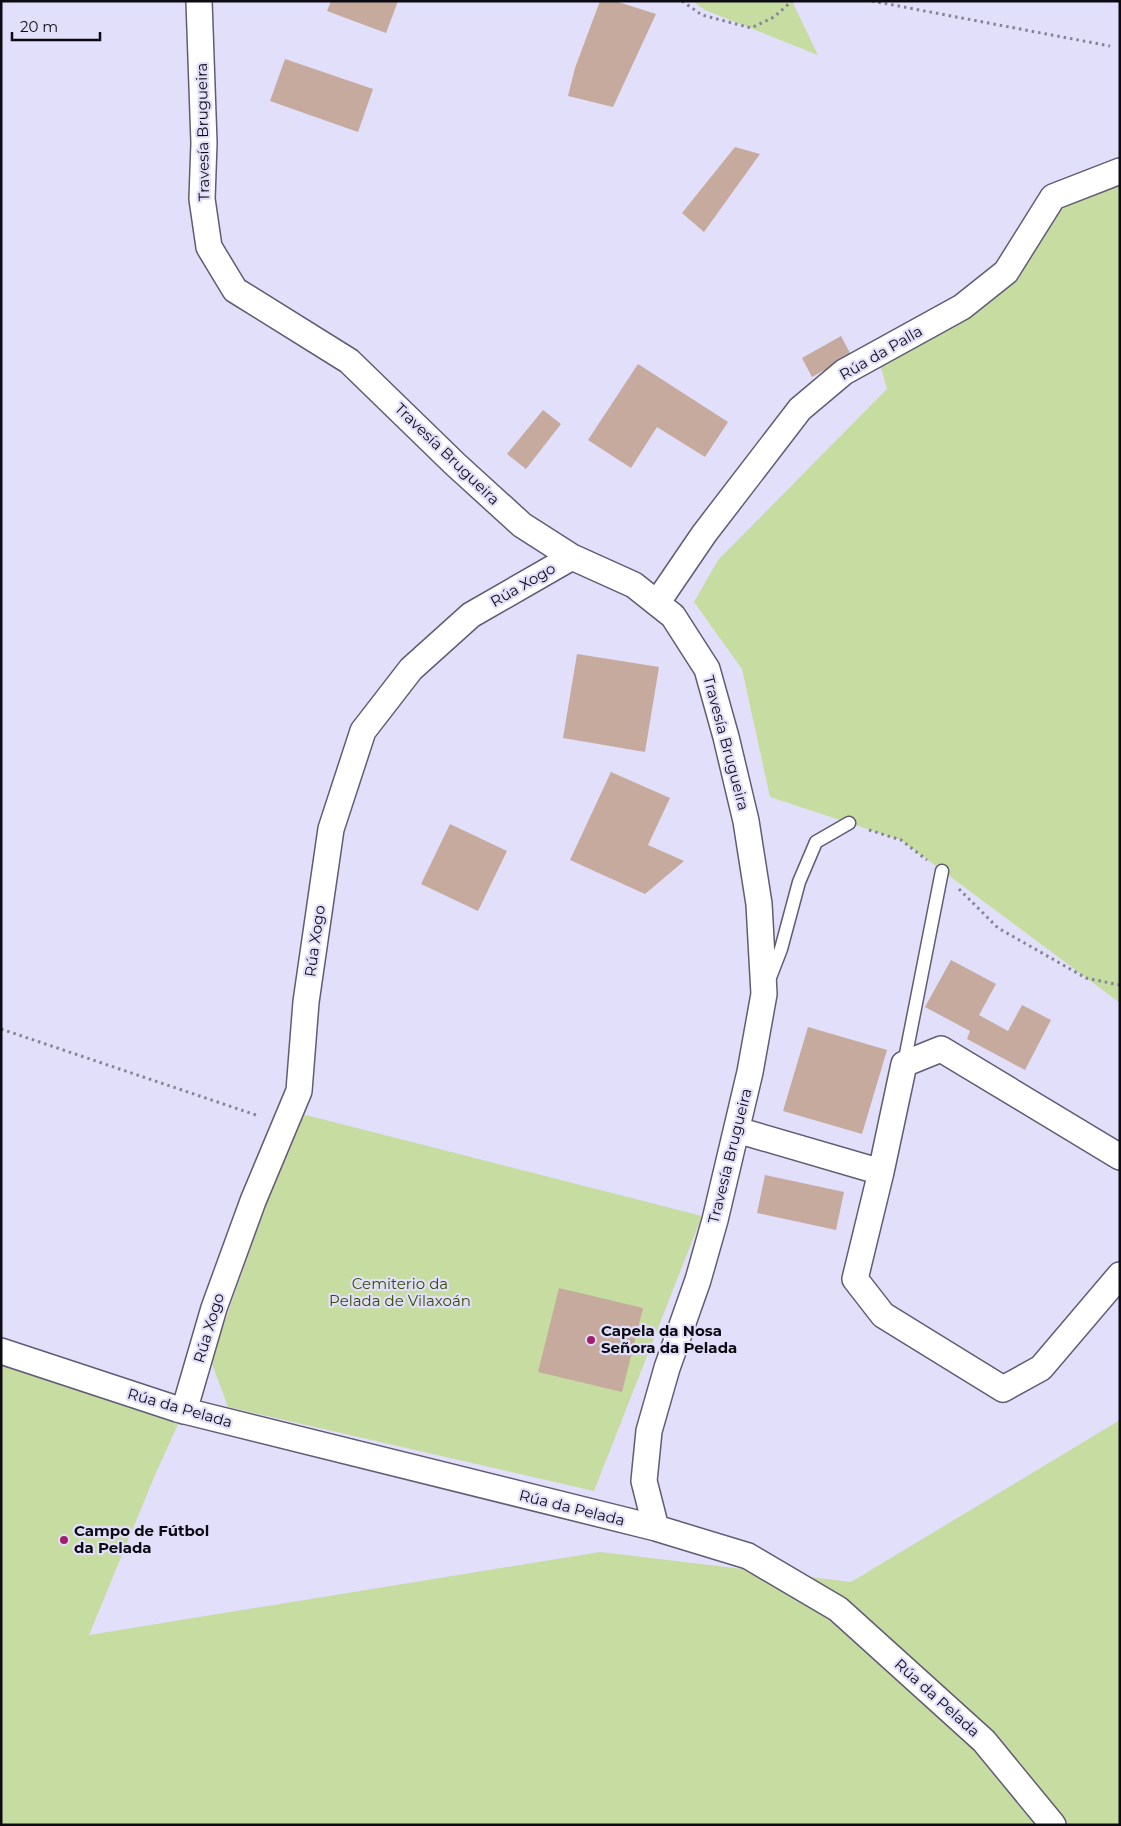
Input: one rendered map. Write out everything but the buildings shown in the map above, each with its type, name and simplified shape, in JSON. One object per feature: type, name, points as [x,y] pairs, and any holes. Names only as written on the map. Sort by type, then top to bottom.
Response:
[{"type":"street","name":"Travesía Brugueira","points":[[199,1],[204,143],[202,199],[209,247],[235,290],[349,361],[455,464],[522,525],[572,557],[634,585],[657,603],[673,616],[707,669],[726,737],[746,821],[758,895],[764,994],[750,1072],[716,1220],[698,1280],[667,1368],[649,1431],[644,1481],[656,1528]]},
{"type":"street","name":"Rúa da Palla","points":[[657,603],[704,534],[800,409],[844,372],[962,307],[1006,272],[1053,197],[1120,171]]},
{"type":"street","name":"Rúa Xogo","points":[[184,1411],[214,1308],[254,1200],[299,1091],[306,1002],[331,829],[363,731],[411,669],[471,615],[572,557]]},
{"type":"street","points":[[1120,1157],[941,1049],[904,1064],[881,1172],[855,1279],[883,1315],[1003,1390],[1041,1368],[1120,1276]]},
{"type":"street","points":[[737,1130],[881,1172]]},
{"type":"street","name":"Rúa da Pelada","points":[[1,1351],[184,1411],[656,1528],[748,1556],[838,1609],[984,1741],[1053,1825]]},
{"type":"lane","points":[[764,994],[781,949],[799,882],[816,842],[849,823]]},
{"type":"lane","points":[[904,1064],[942,871]]},
{"type":"path","points":[[682,1],[702,15],[751,28],[774,17],[792,1]]},
{"type":"path","points":[[872,1],[1110,46]]},
{"type":"path","points":[[849,823],[901,840],[942,871],[998,928],[1086,978],[1120,986]]},
{"type":"path","points":[[1,1029],[285,1125]]},
{"type":"green space","points":[[692,1],[792,1],[818,55],[705,10]]},
{"type":"green space","points":[[1120,171],[1120,1003],[901,840],[770,797],[742,669],[694,602],[718,560],[887,389],[877,354],[962,307],[1053,197]]},
{"type":"green space","name":"Cemiterio da Pelada de Vilaxoán","points":[[298,1113],[702,1216],[594,1491],[228,1407],[211,1361]]},
{"type":"green space","points":[[1,1342],[184,1411],[155,1475],[89,1635],[600,1552],[851,1582],[1120,1420],[1120,1825],[1,1825]]},
{"type":"place","name":"Capela da Nosa Señora da Pelada","points":[[591,1340]]},
{"type":"place","name":"Campo de Fútbol da Pelada","points":[[64,1540]]}]
